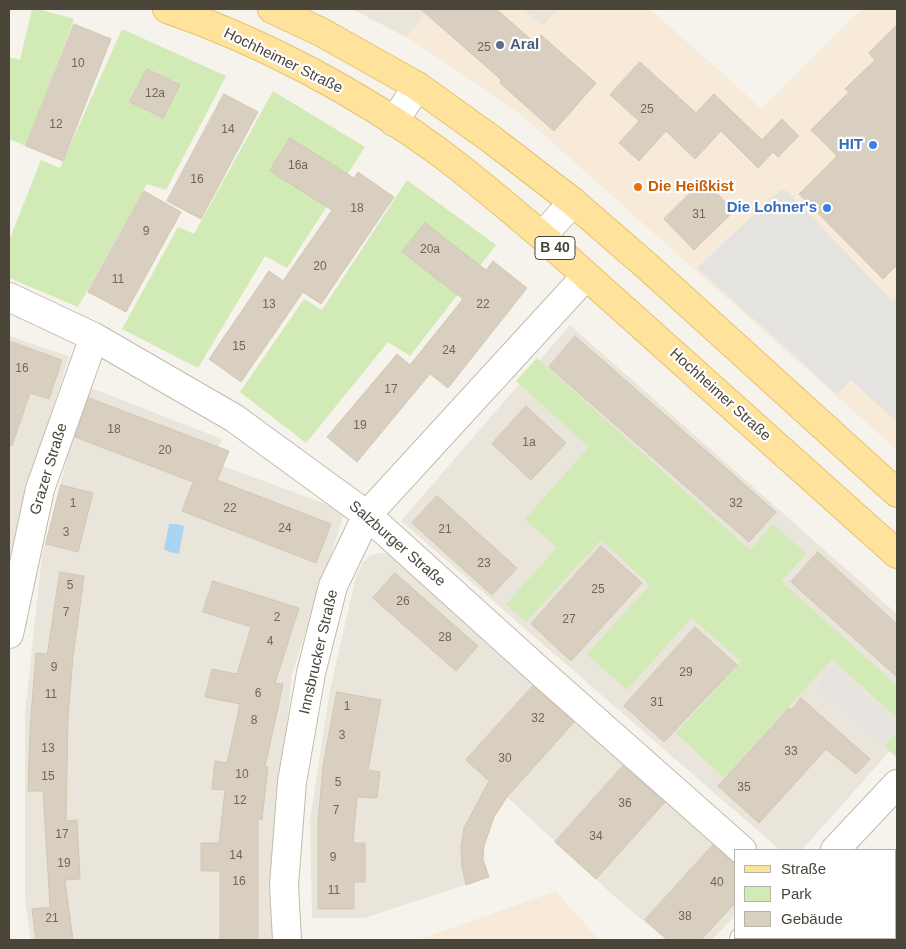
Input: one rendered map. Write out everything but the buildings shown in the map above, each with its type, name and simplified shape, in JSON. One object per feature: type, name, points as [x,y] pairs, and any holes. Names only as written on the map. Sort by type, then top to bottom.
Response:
[{"type":"main road","name":"Hochheimer Straße","points":[[167,9],[272,53],[341,89],[438,151],[492,193],[542,236],[897,554]]},
{"type":"main road","points":[[272,9],[321,32],[417,86],[491,139],[573,202],[648,267],[897,493]]},
{"type":"street","points":[[394,122],[417,86]]},
{"type":"street","points":[[542,236],[573,202]]},
{"type":"street","name":"Innsbrucker Straße","points":[[287,940],[284,885],[292,792],[311,673],[333,586],[367,515],[586,276]]},
{"type":"street","name":"Salzburger Straße","points":[[9,297],[94,337],[234,418],[367,515],[741,849]]},
{"type":"street","name":"Grazer Straße","points":[[9,634],[40,489],[94,337]]},
{"type":"street","points":[[837,849],[897,784]]},
{"type":"shaded area","points":[[352,9],[431,9],[406,37]]},
{"type":"shaded area","points":[[431,9],[522,9],[543,26],[559,9],[650,9],[762,109],[862,9],[897,9],[897,450],[518,112],[406,37]]},
{"type":"shaded area","points":[[522,9],[559,9],[543,26]]},
{"type":"shaded area","points":[[780,190],[787,191],[892,301],[897,297],[897,422],[851,380],[837,394],[697,268]]},
{"type":"shaded area","points":[[570,325],[897,614],[897,743],[803,849],[779,849],[401,521]]},
{"type":"shaded area","points":[[9,336],[69,356],[19,516],[9,568]]},
{"type":"shaded area","points":[[86,386],[222,439],[212,462],[345,511],[292,674],[272,881],[282,940],[31,940],[25,900],[25,713],[42,555]]},
{"type":"shaded area","points":[[389,553],[734,854],[734,917],[712,940],[666,940],[614,896],[507,797],[494,817],[484,846],[483,859],[489,877],[364,918],[312,918],[310,820],[330,690],[356,576],[364,561],[371,555]]},
{"type":"shaded area","points":[[832,668],[897,726],[883,744],[817,685]]},
{"type":"shaded area","points":[[556,891],[599,940],[418,940]]},
{"type":"green space","points":[[32,9],[74,19],[26,146],[9,139],[9,57],[20,60]]},
{"type":"green space","points":[[122,29],[226,76],[166,190],[147,184],[78,307],[9,278],[9,241],[41,160],[60,168]]},
{"type":"green space","points":[[273,91],[365,147],[287,268],[265,256],[198,368],[122,329],[178,227],[194,234]]},
{"type":"green space","points":[[407,180],[496,245],[410,356],[388,342],[306,443],[240,392],[304,299],[322,310]]},
{"type":"green space","points":[[537,358],[750,550],[773,524],[806,554],[781,581],[897,686],[897,718],[832,659],[724,778],[676,733],[741,661],[691,618],[627,690],[587,654],[650,585],[601,540],[526,622],[506,604],[557,548],[525,519],[589,447],[516,381]]},
{"type":"green space","points":[[897,732],[897,758],[884,746]]},
{"type":"water","points":[[169,524],[184,526],[179,554],[164,549]]},
{"type":"place","name":"Aral","points":[[500,45]]},
{"type":"place","name":"HIT","points":[[873,145]]},
{"type":"place","name":"Die Heißkist","points":[[638,187]]},
{"type":"place","name":"Die Lohner's","points":[[827,208]]}]
